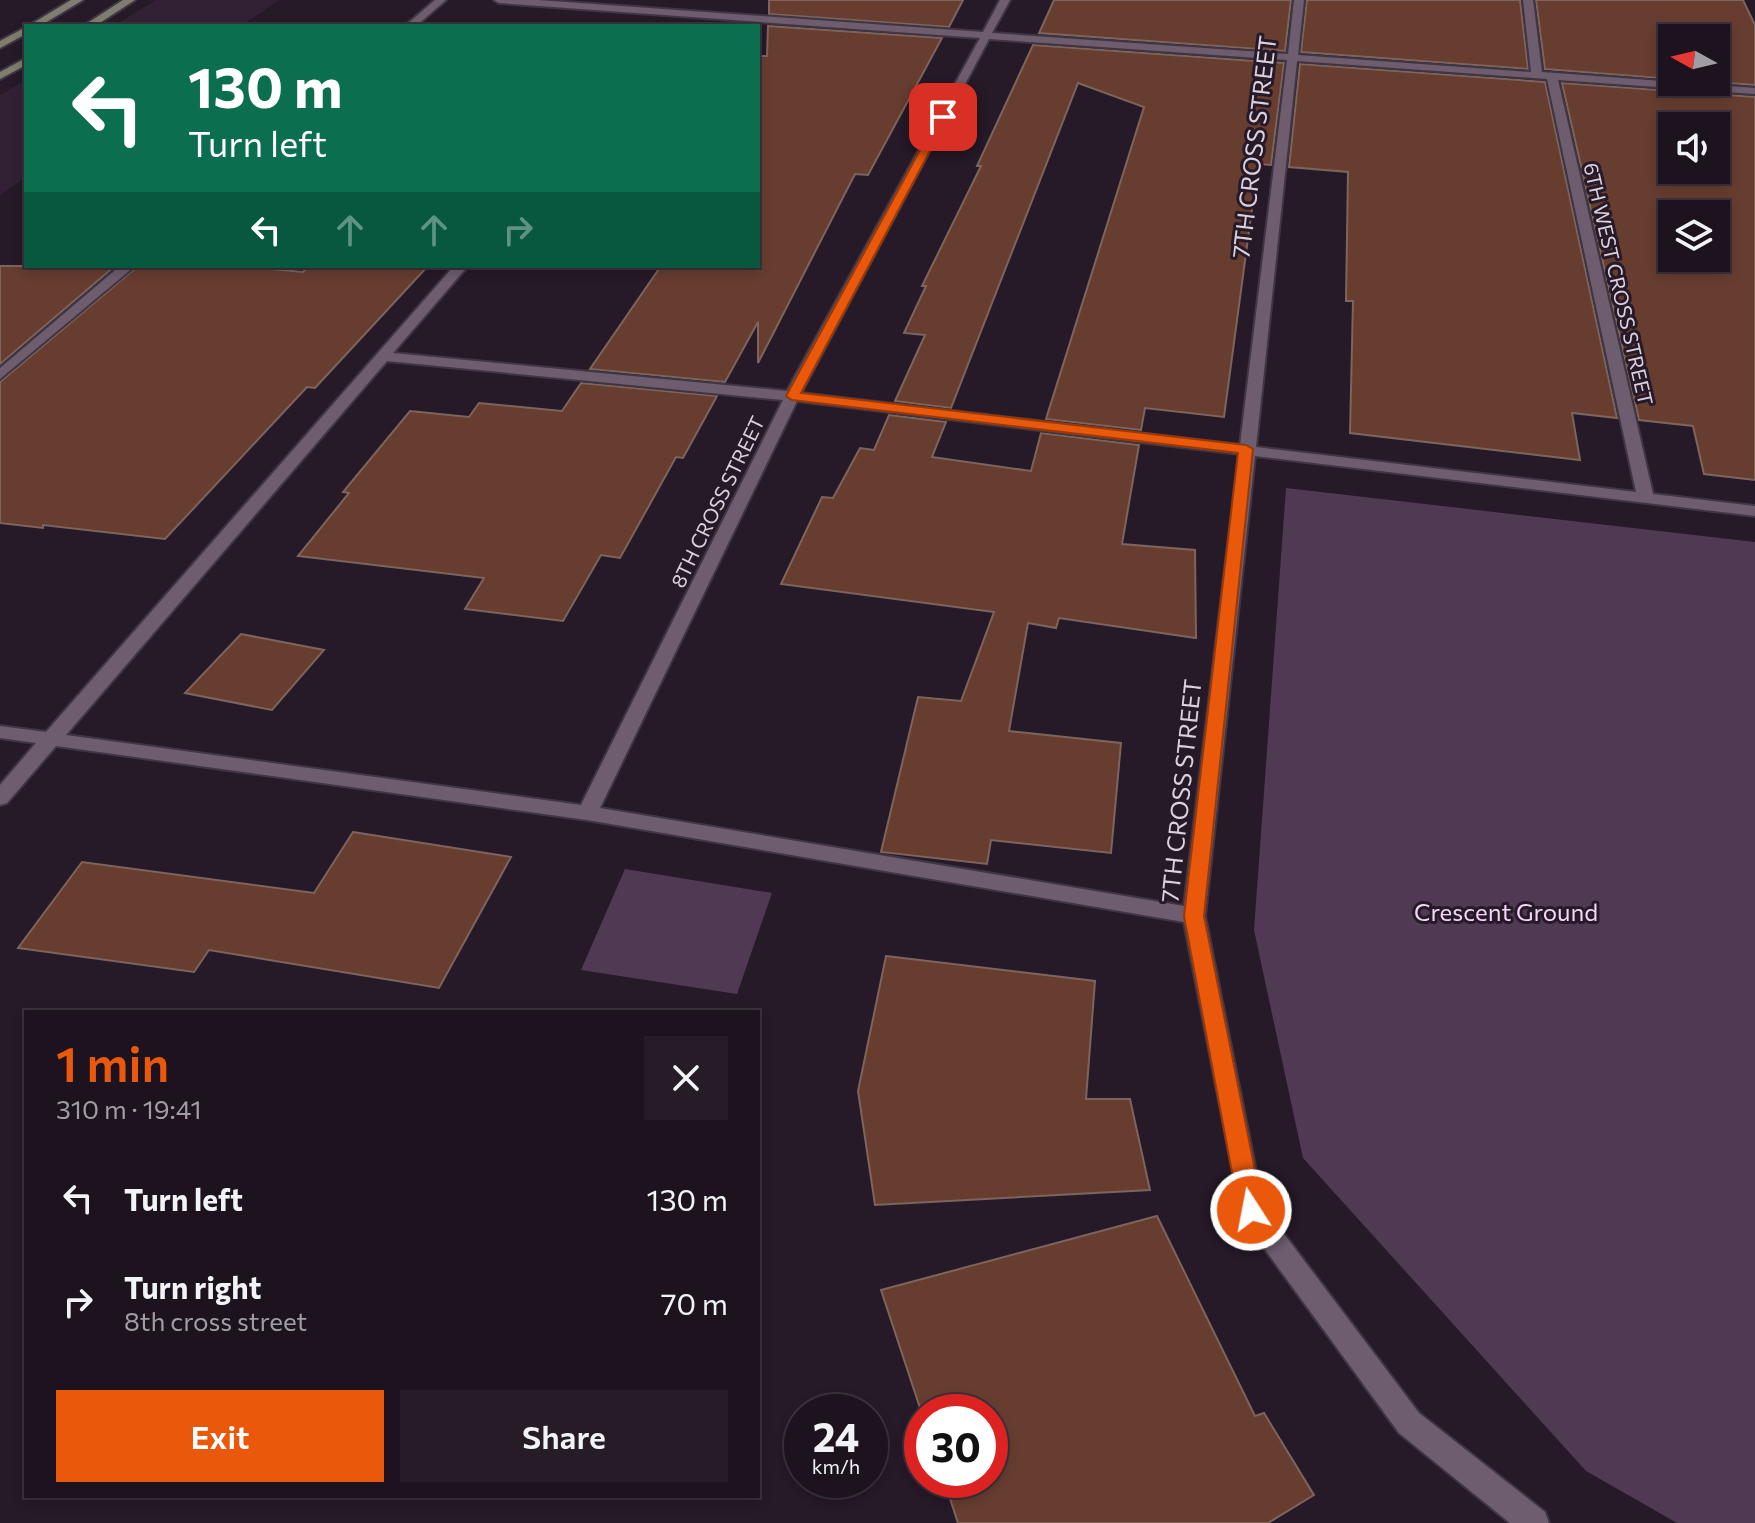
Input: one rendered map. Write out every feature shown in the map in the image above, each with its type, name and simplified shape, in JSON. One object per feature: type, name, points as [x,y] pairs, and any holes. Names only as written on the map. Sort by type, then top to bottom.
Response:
[{"type":"main road","points":[[36,24],[78,0]]},
{"type":"main road","points":[[91,24],[130,0]]},
{"type":"main road","points":[[0,45],[24,31]]},
{"type":"main road","points":[[0,76],[24,62]]},
{"type":"street","points":[[412,24],[441,0]]},
{"type":"street","points":[[499,0],[1755,91]]},
{"type":"street","name":"8TH CROSS STREET","points":[[587,813],[792,396],[1005,0]]},
{"type":"street","name":"7TH CROSS STREET","points":[[1299,0],[1194,916],[1251,1210],[1409,1423],[1534,1523]]},
{"type":"street","points":[[1528,0],[1537,76]]},
{"type":"street","points":[[676,24],[683,15]]},
{"type":"street","name":"6TH WEST CROSS STREET","points":[[1552,78],[1646,499]]},
{"type":"street","points":[[0,375],[126,268]]},
{"type":"street","points":[[0,798],[459,268]]},
{"type":"street","points":[[380,356],[792,396],[1755,511]]},
{"type":"street","points":[[0,732],[587,813],[1194,916]]},
{"type":"shaded area","points":[[156,0],[279,0],[244,24],[116,24]]},
{"type":"shaded area","points":[[24,81],[24,178],[0,195],[0,95]]},
{"type":"green space","name":"Crescent Ground","points":[[1286,488],[1755,542],[1755,1523],[1677,1523],[1586,1471],[1303,1158],[1254,930]]},
{"type":"green space","points":[[625,869],[772,893],[737,994],[581,970]]},
{"type":"building","points":[[769,0],[963,0],[949,27],[769,14]]},
{"type":"building","points":[[1054,0],[1291,0],[1285,51],[1039,33]]},
{"type":"building","points":[[1307,0],[1520,0],[1528,69],[1301,52]]},
{"type":"building","points":[[1536,0],[1743,0],[1755,25],[1755,85],[1730,83],[1730,24],[1658,24],[1658,78],[1545,69]]},
{"type":"building","points":[[768,26],[942,38],[868,175],[855,174],[758,363],[758,322],[725,382],[590,369],[660,268],[760,268],[760,56],[767,56]]},
{"type":"building","points":[[1033,45],[1284,63],[1271,165],[1258,164],[1224,417],[1145,408],[1141,430],[1046,419],[1144,107],[1078,83],[951,408],[895,401],[925,335],[904,333],[926,286],[922,286],[981,166],[977,166]]},
{"type":"building","points":[[1300,64],[1545,82],[1617,418],[1572,413],[1580,460],[1350,433],[1353,301],[1346,301],[1348,172],[1289,167]]},
{"type":"building","points":[[1562,83],[1658,90],[1658,96],[1755,97],[1755,480],[1704,474],[1693,426],[1639,420]]},
{"type":"building","points":[[0,266],[113,268],[0,364]]},
{"type":"building","points":[[136,268],[259,268],[303,272],[307,268],[426,268],[315,388],[307,387],[165,539],[0,523],[0,382]]},
{"type":"building","points":[[581,383],[717,396],[683,458],[676,457],[620,558],[601,555],[563,621],[465,609],[484,578],[298,556],[349,493],[343,492],[410,411],[469,417],[479,403],[562,411]]},
{"type":"building","points":[[889,415],[946,422],[932,457],[1031,471],[1041,433],[1139,445],[1122,544],[1195,550],[1196,638],[1059,618],[1056,628],[1028,623],[1009,731],[1121,743],[1111,853],[991,840],[987,864],[881,852],[918,697],[961,701],[994,612],[781,584],[822,497],[833,498],[860,448],[874,450]]},
{"type":"building","points":[[241,634],[324,650],[272,710],[185,693]]},
{"type":"building","points":[[353,832],[511,857],[439,988],[209,950],[194,972],[18,948],[82,862],[314,893]]},
{"type":"building","points":[[886,956],[1095,981],[1086,1099],[1130,1099],[1150,1190],[875,1205],[858,1091]]},
{"type":"building","points":[[1157,1216],[1255,1416],[1264,1413],[1314,1495],[1268,1523],[958,1523],[950,1498],[1008,1498],[1008,1394],[915,1394],[881,1290]]},
{"type":"route","points":[[943,117],[792,396],[1246,449],[1194,916],[1251,1210]]}]
